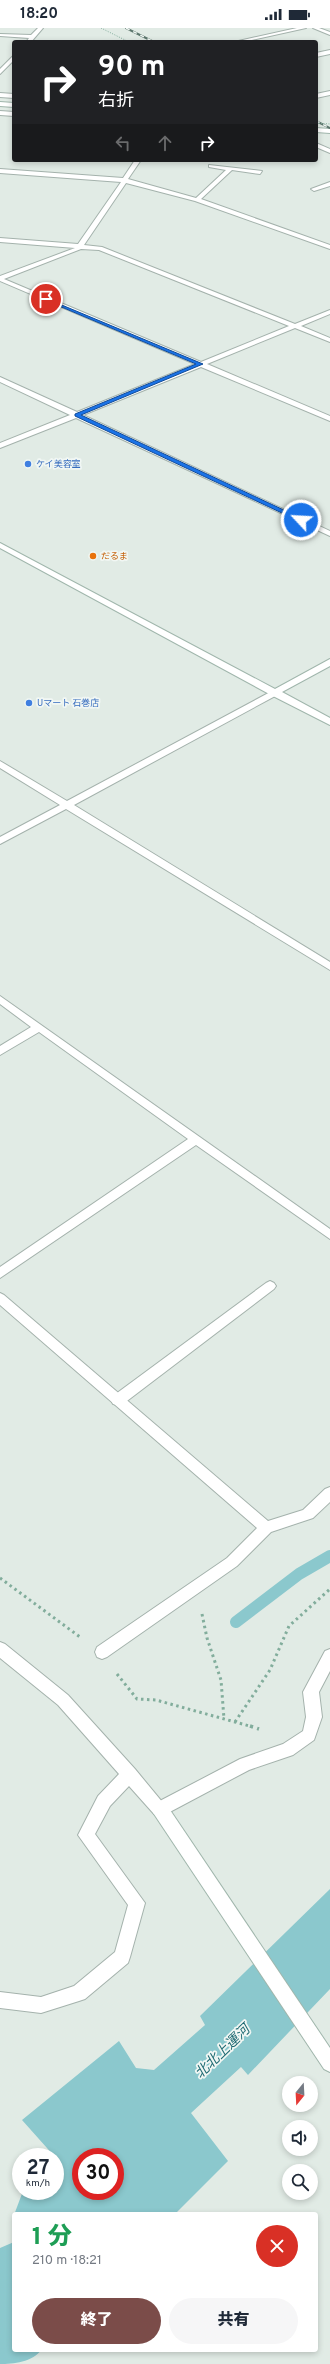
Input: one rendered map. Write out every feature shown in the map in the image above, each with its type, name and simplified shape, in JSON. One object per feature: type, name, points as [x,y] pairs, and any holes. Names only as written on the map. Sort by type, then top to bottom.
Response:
[{"type":"street","points":[[30,40],[41,28]]},
{"type":"street","points":[[246,40],[304,28]]},
{"type":"street","points":[[315,28],[330,34]]},
{"type":"street","points":[[0,34],[33,37]]},
{"type":"street","points":[[318,55],[330,52]]},
{"type":"street","points":[[0,72],[12,59]]},
{"type":"street","points":[[318,96],[330,93]]},
{"type":"street","points":[[0,95],[12,96]]},
{"type":"street","points":[[0,104],[12,105]]},
{"type":"street","points":[[0,113],[12,114]]},
{"type":"street","points":[[318,130],[330,131]]},
{"type":"street","points":[[318,145],[330,151]]},
{"type":"street","points":[[0,278],[69,254],[82,245],[123,180],[136,162]]},
{"type":"street","points":[[211,166],[260,172]]},
{"type":"street","points":[[197,200],[231,168]]},
{"type":"street","points":[[0,171],[123,180],[197,200],[330,247]]},
{"type":"street","points":[[314,189],[330,184]]},
{"type":"street","points":[[0,240],[82,245],[100,248],[330,340]]},
{"type":"street","points":[[0,278],[330,419]]},
{"type":"street","points":[[0,446],[330,312]]},
{"type":"street","points":[[0,379],[330,534]]},
{"type":"street","points":[[0,545],[330,722]]},
{"type":"street","points":[[0,841],[330,662]]},
{"type":"street","points":[[0,764],[330,967]]},
{"type":"street","points":[[0,999],[330,1235]]},
{"type":"street","points":[[0,1051],[39,1027]]},
{"type":"street","points":[[0,1273],[197,1139]]},
{"type":"street","points":[[118,1400],[270,1286]]},
{"type":"street","points":[[0,1298],[266,1528]]},
{"type":"street","points":[[102,1652],[232,1562],[266,1528],[308,1514],[330,1493]]},
{"type":"street","points":[[0,1649],[63,1700],[160,1809],[330,2063]]},
{"type":"street","points":[[160,1809],[245,1764],[288,1750],[309,1735],[314,1717],[312,1692],[330,1656]]},
{"type":"street","points":[[0,2000],[41,2005],[79,1994],[122,1956],[137,1903],[86,1835],[104,1801],[130,1774]]},
{"type":"path","points":[[101,28],[125,40]]},
{"type":"path","points":[[318,123],[330,124]]},
{"type":"path","points":[[0,1578],[102,1652],[137,1699],[156,1700],[235,1722],[261,1730],[296,1744]]},
{"type":"path","points":[[197,1586],[207,1638],[222,1680],[224,1719]]},
{"type":"path","points":[[235,1722],[270,1670],[289,1626],[308,1607],[330,1589]]},
{"type":"water","points":[[330,1889],[330,1989],[248,2075],[241,2067],[191,2113],[228,2161],[177,2212],[96,2212],[87,2200],[124,2200],[124,2148],[72,2148],[72,2180],[64,2169],[64,2148],[47,2148],[22,2120],[119,2041],[136,2068],[154,2070],[205,2025],[200,2016]]},
{"type":"waterway","points":[[236,1622],[299,1574],[330,1556]]},
{"type":"waterway","name":"北北上運河","points":[[66,2212],[74,2200]]},
{"type":"waterway","name":"北北上運河","points":[[0,2317],[12,2298]]},
{"type":"railway","points":[[126,28],[150,40]]},
{"type":"railway","points":[[318,122],[330,128]]},
{"type":"place","name":"ケイ美容室","points":[[28,464]]},
{"type":"place","name":"だるま","points":[[93,556]]},
{"type":"place","name":"Uマート 石巻店","points":[[29,703]]},
{"type":"route","points":[[46,299],[200,364],[77,415],[301,520]]}]
